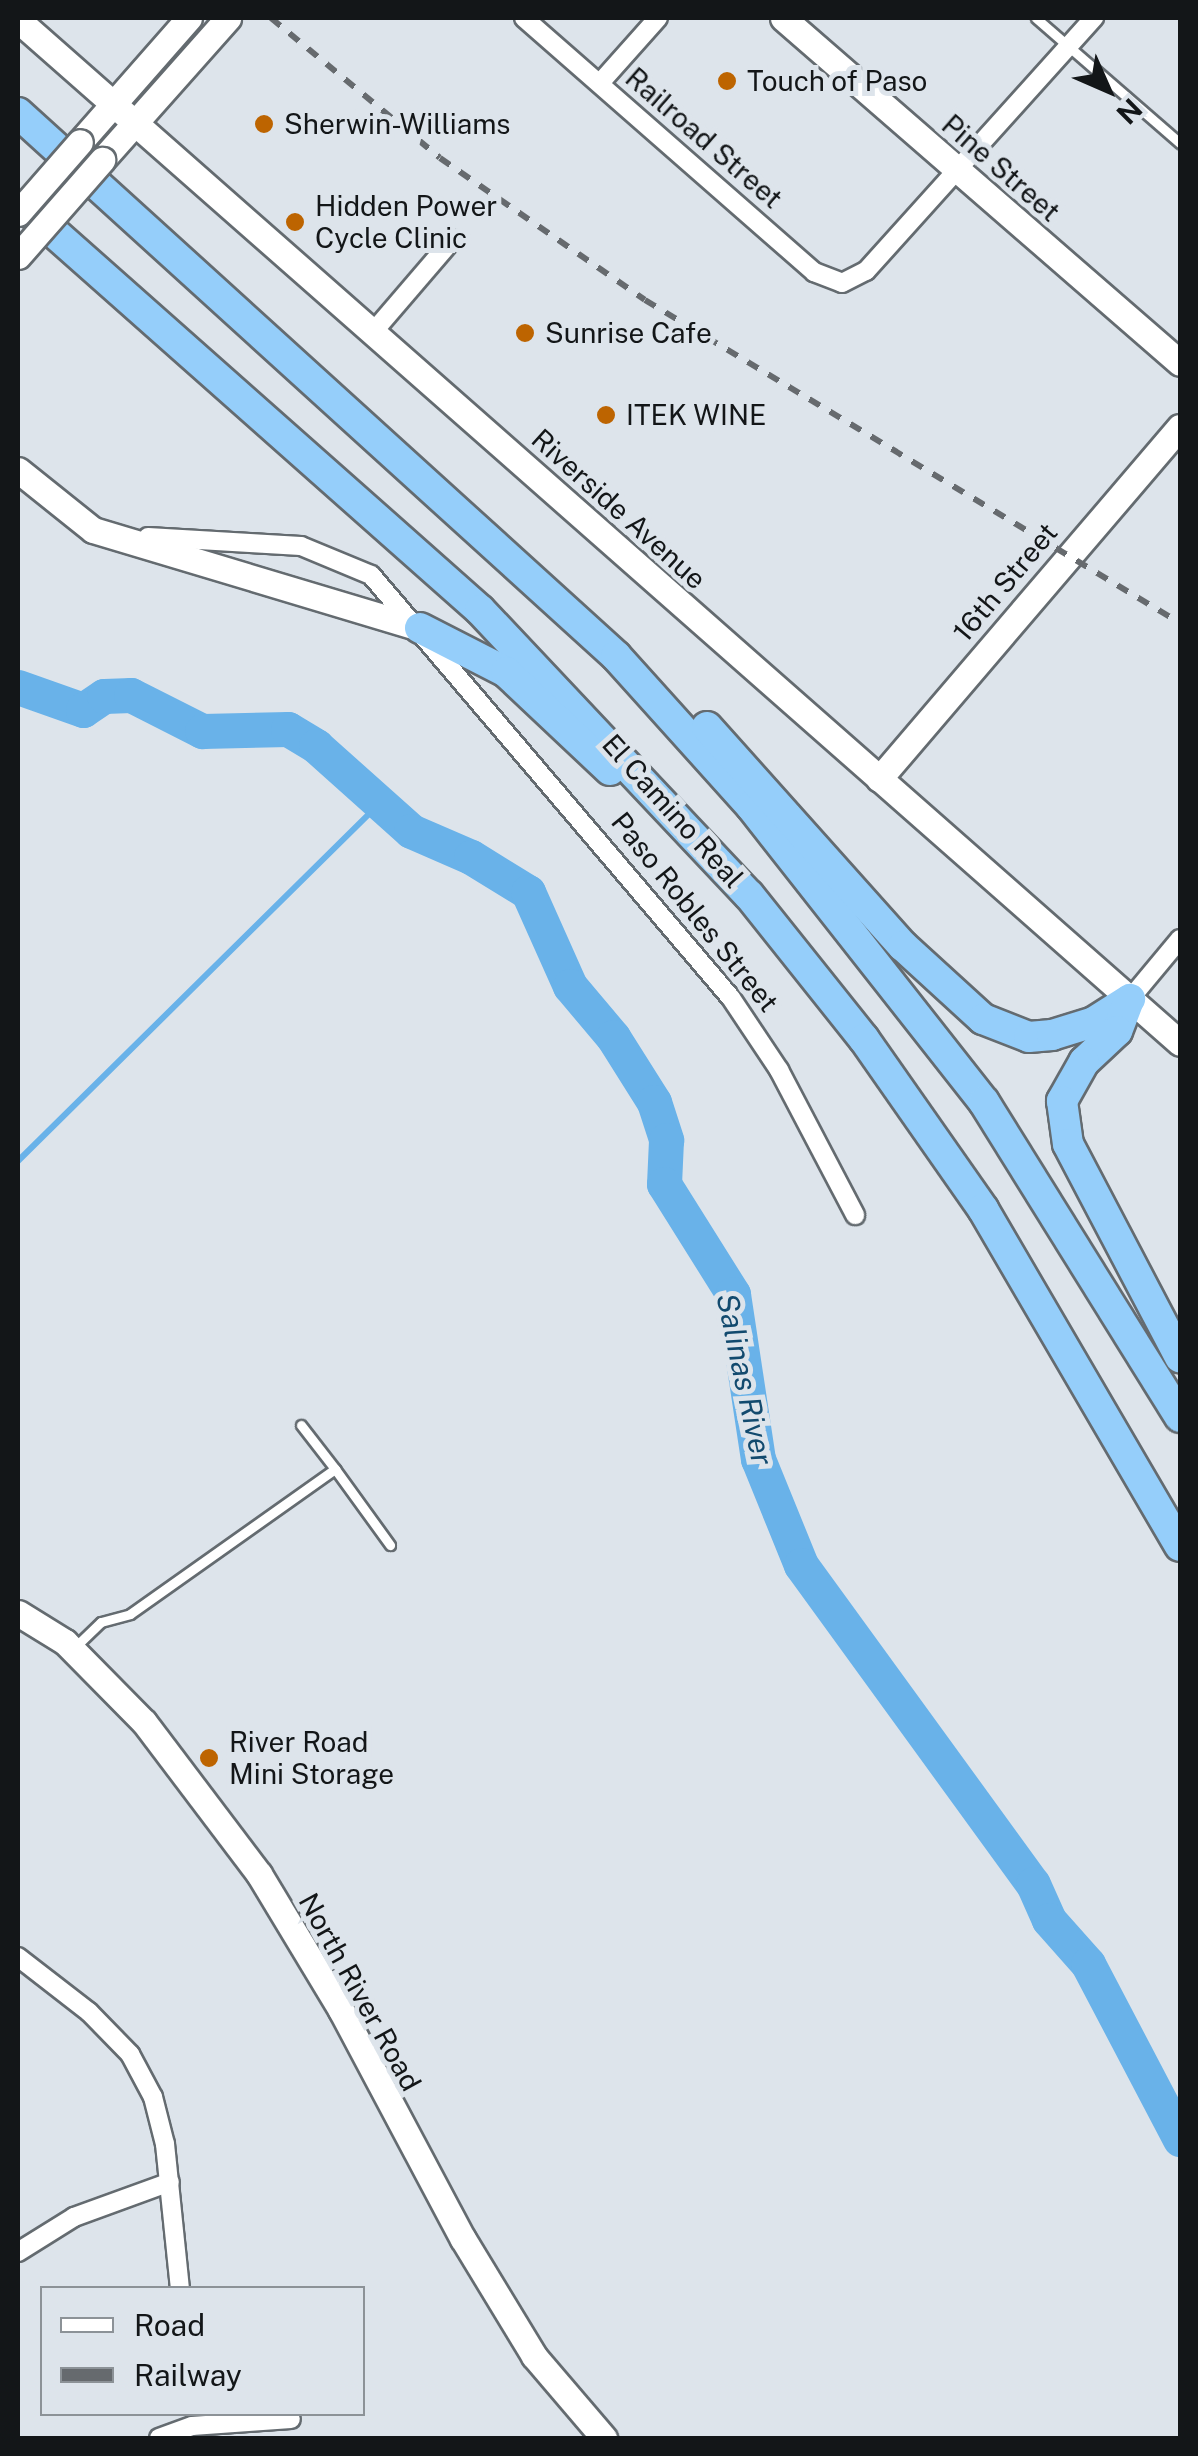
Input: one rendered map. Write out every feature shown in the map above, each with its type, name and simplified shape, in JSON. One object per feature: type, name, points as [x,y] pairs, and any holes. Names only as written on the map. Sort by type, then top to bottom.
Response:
[{"type":"highway","points":[[18,113],[616,656],[690,710],[904,946],[984,1019],[1029,1037],[1052,1036],[1094,1022],[1130,999]]},
{"type":"highway","name":"El Camino Real","points":[[18,201],[480,610],[749,895],[864,1039],[983,1209],[1038,1293],[1180,1546]]},
{"type":"highway","points":[[420,628],[506,672],[687,849],[749,895]]},
{"type":"highway","points":[[616,656],[795,858],[916,1010],[1044,1190],[1180,1417]]},
{"type":"highway","points":[[1130,999],[1117,1031],[1084,1062],[1062,1101],[1068,1144],[1180,1357]]},
{"type":"main road","points":[[18,213],[189,18]]},
{"type":"main road","points":[[18,256],[228,18]]},
{"type":"main road","name":"Pine Street","points":[[782,18],[1180,363]]},
{"type":"main road","name":"Riverside Avenue","points":[[18,20],[1180,1043]]},
{"type":"main road","name":"16th Street","points":[[879,779],[1180,427]]},
{"type":"main road","name":"Paso Robles Street","points":[[18,470],[93,530],[420,628]]},
{"type":"main road","name":"North River Road","points":[[18,1612],[73,1650],[144,1722],[260,1874],[534,2356],[604,2438]]},
{"type":"street","name":"Railroad Street","points":[[524,18],[828,281],[854,280],[956,170]]},
{"type":"street","points":[[600,83],[658,18]]},
{"type":"street","points":[[956,170],[1094,18]]},
{"type":"street","points":[[374,331],[452,240]]},
{"type":"street","name":"Paso Robles Street","points":[[93,530],[201,544],[301,546],[338,556],[371,575],[731,998],[780,1070],[855,1216]]},
{"type":"street","name":"Paso Robles Street","points":[[347,606],[409,638],[452,672]]},
{"type":"street","points":[[1130,999],[1180,940]]},
{"type":"street","points":[[18,1957],[90,2012],[130,2054],[153,2098],[170,2182],[180,2286]]},
{"type":"street","points":[[18,2252],[74,2216],[170,2182]]},
{"type":"street","points":[[159,2438],[192,2420],[291,2419]]},
{"type":"lane","points":[[1036,18],[1180,143]]},
{"type":"lane","points":[[301,1426],[390,1545]]},
{"type":"lane","points":[[73,1650],[101,1622],[130,1614],[335,1469]]},
{"type":"water","points":[[758,1459],[787,1489],[804,1559],[796,1574],[784,1567],[760,1508]]},
{"type":"waterway","name":"Salinas River","points":[[18,687],[83,710],[104,696],[131,695],[202,731],[288,729],[316,746],[411,831],[471,857],[528,892],[570,986],[613,1037],[654,1102],[666,1140],[664,1184],[733,1294],[758,1459],[801,1565],[1033,1884],[1049,1920],[1088,1964],[1180,2139]]},
{"type":"waterway","points":[[18,1161],[379,804]]},
{"type":"railway","points":[[271,18],[440,158],[645,300],[1180,623]]},
{"type":"place","name":"Touch of Paso","points":[[727,81]]},
{"type":"place","name":"Sherwin-Williams","points":[[264,124]]},
{"type":"place","name":"Hidden Power Cycle Clinic","points":[[295,222]]},
{"type":"place","name":"Sunrise Cafe","points":[[525,333]]},
{"type":"place","name":"ITEK WINE","points":[[606,415]]},
{"type":"place","name":"River Road Mini Storage","points":[[209,1758]]}]
